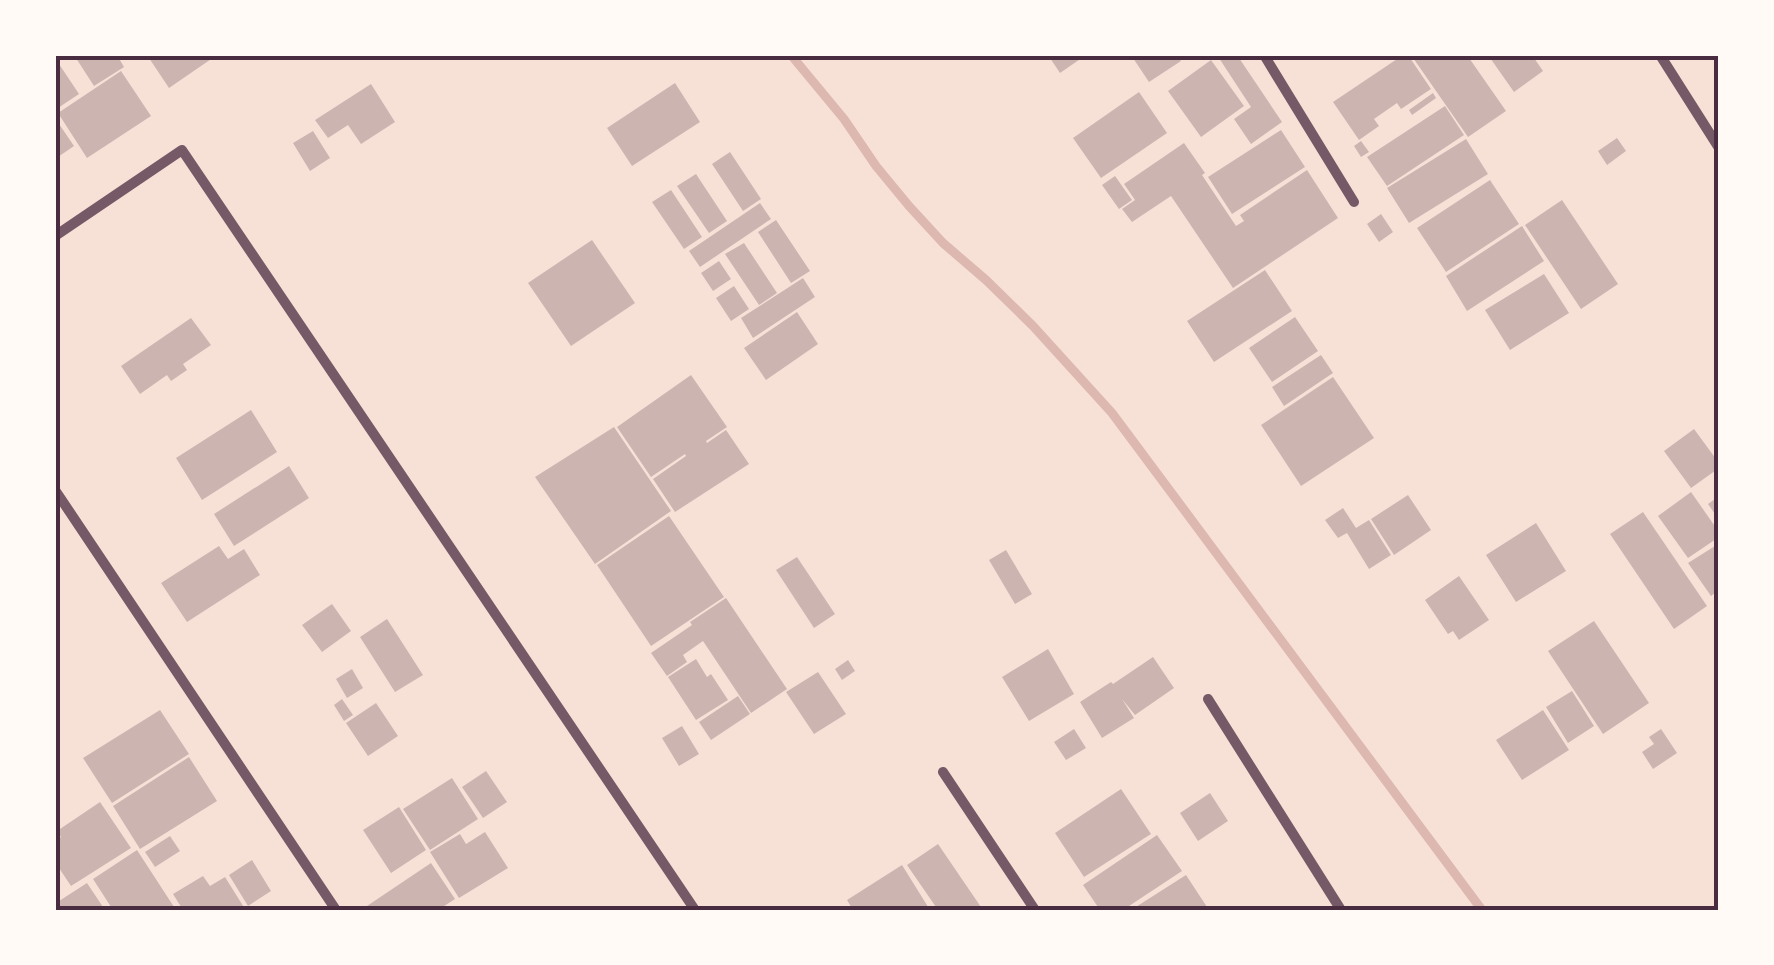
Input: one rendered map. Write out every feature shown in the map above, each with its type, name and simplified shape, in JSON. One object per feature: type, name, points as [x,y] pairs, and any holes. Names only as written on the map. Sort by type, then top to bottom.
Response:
[{"type":"street","points":[[1264,55],[1354,202]]},
{"type":"street","points":[[1660,55],[1719,148]]},
{"type":"street","points":[[55,236],[182,150],[694,910]]},
{"type":"street","points":[[55,490],[336,910]]},
{"type":"street","points":[[1208,700],[1341,910]]},
{"type":"street","points":[[943,772],[1035,910]]},
{"type":"building","points":[[74,55],[117,55],[124,67],[94,86]]},
{"type":"building","points":[[147,55],[217,55],[169,88]]},
{"type":"building","points":[[1048,55],[1086,55],[1060,73]]},
{"type":"building","points":[[1131,55],[1176,55],[1181,61],[1149,82]]},
{"type":"building","points":[[1217,55],[1237,55],[1282,122],[1251,144],[1234,119],[1251,107]]},
{"type":"building","points":[[1408,55],[1431,89],[1401,109],[1397,103],[1374,119],[1379,126],[1359,140],[1333,102]]},
{"type":"building","points":[[1411,55],[1467,55],[1506,111],[1468,137]]},
{"type":"building","points":[[1488,55],[1532,55],[1543,71],[1514,92]]},
{"type":"building","points":[[55,58],[79,94],[55,110]]},
{"type":"building","points":[[1211,60],[1244,106],[1201,137],[1168,91]]},
{"type":"building","points":[[121,71],[151,116],[87,158],[58,113]]},
{"type":"building","points":[[675,83],[700,122],[632,166],[607,128]]},
{"type":"building","points":[[371,84],[395,122],[361,144],[348,125],[328,138],[315,120]]},
{"type":"building","points":[[1139,92],[1167,133],[1101,178],[1073,138]]},
{"type":"building","points":[[1433,93],[1436,98],[1412,115],[1409,110]]},
{"type":"building","points":[[1445,106],[1464,135],[1387,186],[1367,157]]},
{"type":"building","points":[[55,118],[74,146],[55,159]]},
{"type":"building","points":[[1281,130],[1305,167],[1232,214],[1208,177]]},
{"type":"building","points":[[313,131],[330,158],[310,171],[293,143]]},
{"type":"building","points":[[1617,138],[1626,151],[1607,165],[1598,151]]},
{"type":"building","points":[[1466,139],[1488,174],[1409,223],[1387,188]]},
{"type":"building","points":[[1361,141],[1369,152],[1361,157],[1354,146]]},
{"type":"building","points":[[1184,143],[1236,226],[1244,221],[1240,215],[1307,170],[1338,218],[1233,288],[1171,196],[1132,222],[1122,209],[1135,200],[1124,184]]},
{"type":"building","points":[[730,152],[761,199],[743,211],[712,164]]},
{"type":"building","points":[[696,174],[727,221],[709,233],[677,186]]},
{"type":"building","points":[[1115,176],[1132,200],[1119,209],[1102,185]]},
{"type":"building","points":[[1490,180],[1519,224],[1446,272],[1417,228]]},
{"type":"building","points":[[671,190],[702,237],[684,249],[652,202]]},
{"type":"building","points":[[1562,200],[1618,284],[1581,309],[1525,225]]},
{"type":"building","points":[[760,203],[771,219],[700,267],[689,251]]},
{"type":"building","points":[[1381,214],[1393,232],[1379,242],[1367,224]]},
{"type":"building","points":[[776,220],[810,271],[791,283],[758,232]]},
{"type":"building","points":[[1522,226],[1544,261],[1467,311],[1446,276]]},
{"type":"building","points":[[592,240],[635,303],[571,346],[528,283]]},
{"type":"building","points":[[744,243],[777,293],[759,305],[725,254]]},
{"type":"building","points":[[719,261],[731,279],[713,291],[701,273]]},
{"type":"building","points":[[1265,270],[1292,311],[1214,362],[1187,321]]},
{"type":"building","points":[[1544,274],[1569,313],[1510,350],[1485,310]]},
{"type":"building","points":[[803,278],[815,297],[753,338],[741,318]]},
{"type":"building","points":[[734,286],[749,309],[731,321],[716,298]]},
{"type":"building","points":[[797,312],[818,344],[766,380],[744,348]]},
{"type":"building","points":[[1295,317],[1318,351],[1272,382],[1249,348]]},
{"type":"building","points":[[191,318],[211,345],[183,364],[187,370],[171,381],[167,375],[140,394],[121,366]]},
{"type":"building","points":[[1321,355],[1333,373],[1284,406],[1272,387]]},
{"type":"building","points":[[691,375],[727,427],[707,443],[726,430],[749,464],[675,512],[653,479],[685,454],[651,477],[617,427]]},
{"type":"building","points":[[1333,377],[1374,438],[1301,486],[1261,425]]},
{"type":"building","points":[[251,410],[277,452],[202,500],[176,458]]},
{"type":"building","points":[[614,427],[671,511],[595,564],[535,477]]},
{"type":"building","points":[[1694,429],[1719,468],[1691,488],[1664,451]]},
{"type":"building","points":[[289,466],[309,498],[234,546],[214,514]]},
{"type":"building","points":[[1691,492],[1719,537],[1688,558],[1658,516]]},
{"type":"building","points":[[1408,495],[1431,530],[1394,555],[1371,519]]},
{"type":"building","points":[[1719,496],[1719,520],[1708,504]]},
{"type":"building","points":[[1343,508],[1356,528],[1369,520],[1391,555],[1369,569],[1347,533],[1338,538],[1325,520]]},
{"type":"building","points":[[1643,512],[1707,606],[1674,629],[1610,534]]},
{"type":"building","points":[[669,516],[724,597],[651,646],[597,565]]},
{"type":"building","points":[[1536,523],[1566,571],[1516,602],[1486,555]]},
{"type":"building","points":[[219,546],[228,559],[244,549],[260,575],[187,622],[161,583]]},
{"type":"building","points":[[1715,546],[1719,552],[1719,590],[1711,596],[1688,563]]},
{"type":"building","points":[[1006,550],[1032,594],[1015,604],[989,560]]},
{"type":"building","points":[[797,557],[835,614],[814,628],[776,570]]},
{"type":"building","points":[[1459,576],[1489,620],[1459,640],[1453,631],[1448,634],[1425,600]]},
{"type":"building","points":[[726,598],[787,689],[751,713],[703,641],[683,655],[687,662],[667,676],[651,653]]},
{"type":"building","points":[[332,604],[351,631],[322,652],[302,625]]},
{"type":"building","points":[[387,619],[423,675],[395,692],[360,637]]},
{"type":"building","points":[[1594,621],[1649,703],[1603,734],[1548,651]]},
{"type":"building","points":[[1048,649],[1074,694],[1029,721],[1002,677]]},
{"type":"building","points":[[1153,657],[1174,688],[1135,715],[1122,699],[1134,718],[1102,738],[1080,702]]},
{"type":"building","points":[[696,659],[728,700],[696,720],[668,677]]},
{"type":"building","points":[[848,660],[855,671],[842,680],[835,669]]},
{"type":"building","points":[[352,669],[363,688],[347,698],[336,679]]},
{"type":"building","points":[[818,672],[846,714],[814,734],[786,692]]},
{"type":"building","points":[[1572,691],[1594,726],[1568,743],[1546,707]]},
{"type":"building","points":[[738,696],[750,714],[711,740],[699,722]]},
{"type":"building","points":[[342,699],[353,715],[344,721],[334,705]]},
{"type":"building","points":[[376,703],[398,736],[368,756],[346,723]]},
{"type":"building","points":[[160,710],[189,754],[112,803],[83,758]]},
{"type":"building","points":[[1543,710],[1569,750],[1522,780],[1496,740]]},
{"type":"building","points":[[682,726],[699,754],[679,766],[662,738]]},
{"type":"building","points":[[1074,729],[1086,748],[1066,760],[1054,742]]},
{"type":"building","points":[[1661,729],[1677,753],[1653,769],[1642,752],[1654,744],[1649,737]]},
{"type":"building","points":[[189,757],[217,801],[140,849],[113,806]]},
{"type":"building","points":[[486,771],[507,802],[483,818],[462,787]]},
{"type":"building","points":[[452,778],[478,819],[430,850],[403,809]]},
{"type":"building","points":[[1121,789],[1151,834],[1084,877],[1055,833]]},
{"type":"building","points":[[1210,793],[1228,821],[1198,841],[1180,813]]},
{"type":"building","points":[[100,802],[131,848],[71,886],[55,862],[55,841],[61,837],[57,831]]},
{"type":"building","points":[[399,807],[426,850],[391,873],[363,830]]},
{"type":"building","points":[[485,832],[508,868],[459,898],[430,852],[460,834],[466,844]]},
{"type":"building","points":[[1157,835],[1182,871],[1123,910],[1100,910],[1083,885]]},
{"type":"building","points":[[170,836],[180,851],[155,867],[145,852]]},
{"type":"building","points":[[938,844],[983,910],[938,910],[907,865]]},
{"type":"building","points":[[137,850],[176,910],[113,910],[93,879]]},
{"type":"building","points":[[252,860],[271,891],[248,906],[229,875]]},
{"type":"building","points":[[431,863],[455,899],[438,910],[365,910],[364,908]]},
{"type":"building","points":[[902,865],[930,910],[853,910],[847,900]]},
{"type":"building","points":[[1186,875],[1209,910],[1131,910]]},
{"type":"building","points":[[203,876],[210,886],[225,877],[245,909],[183,910],[173,894]]},
{"type":"building","points":[[87,883],[105,910],[60,910],[56,903]]},
{"type":"waterway","points":[[791,55],[909,206],[1033,326],[1112,413],[1482,910]]}]
